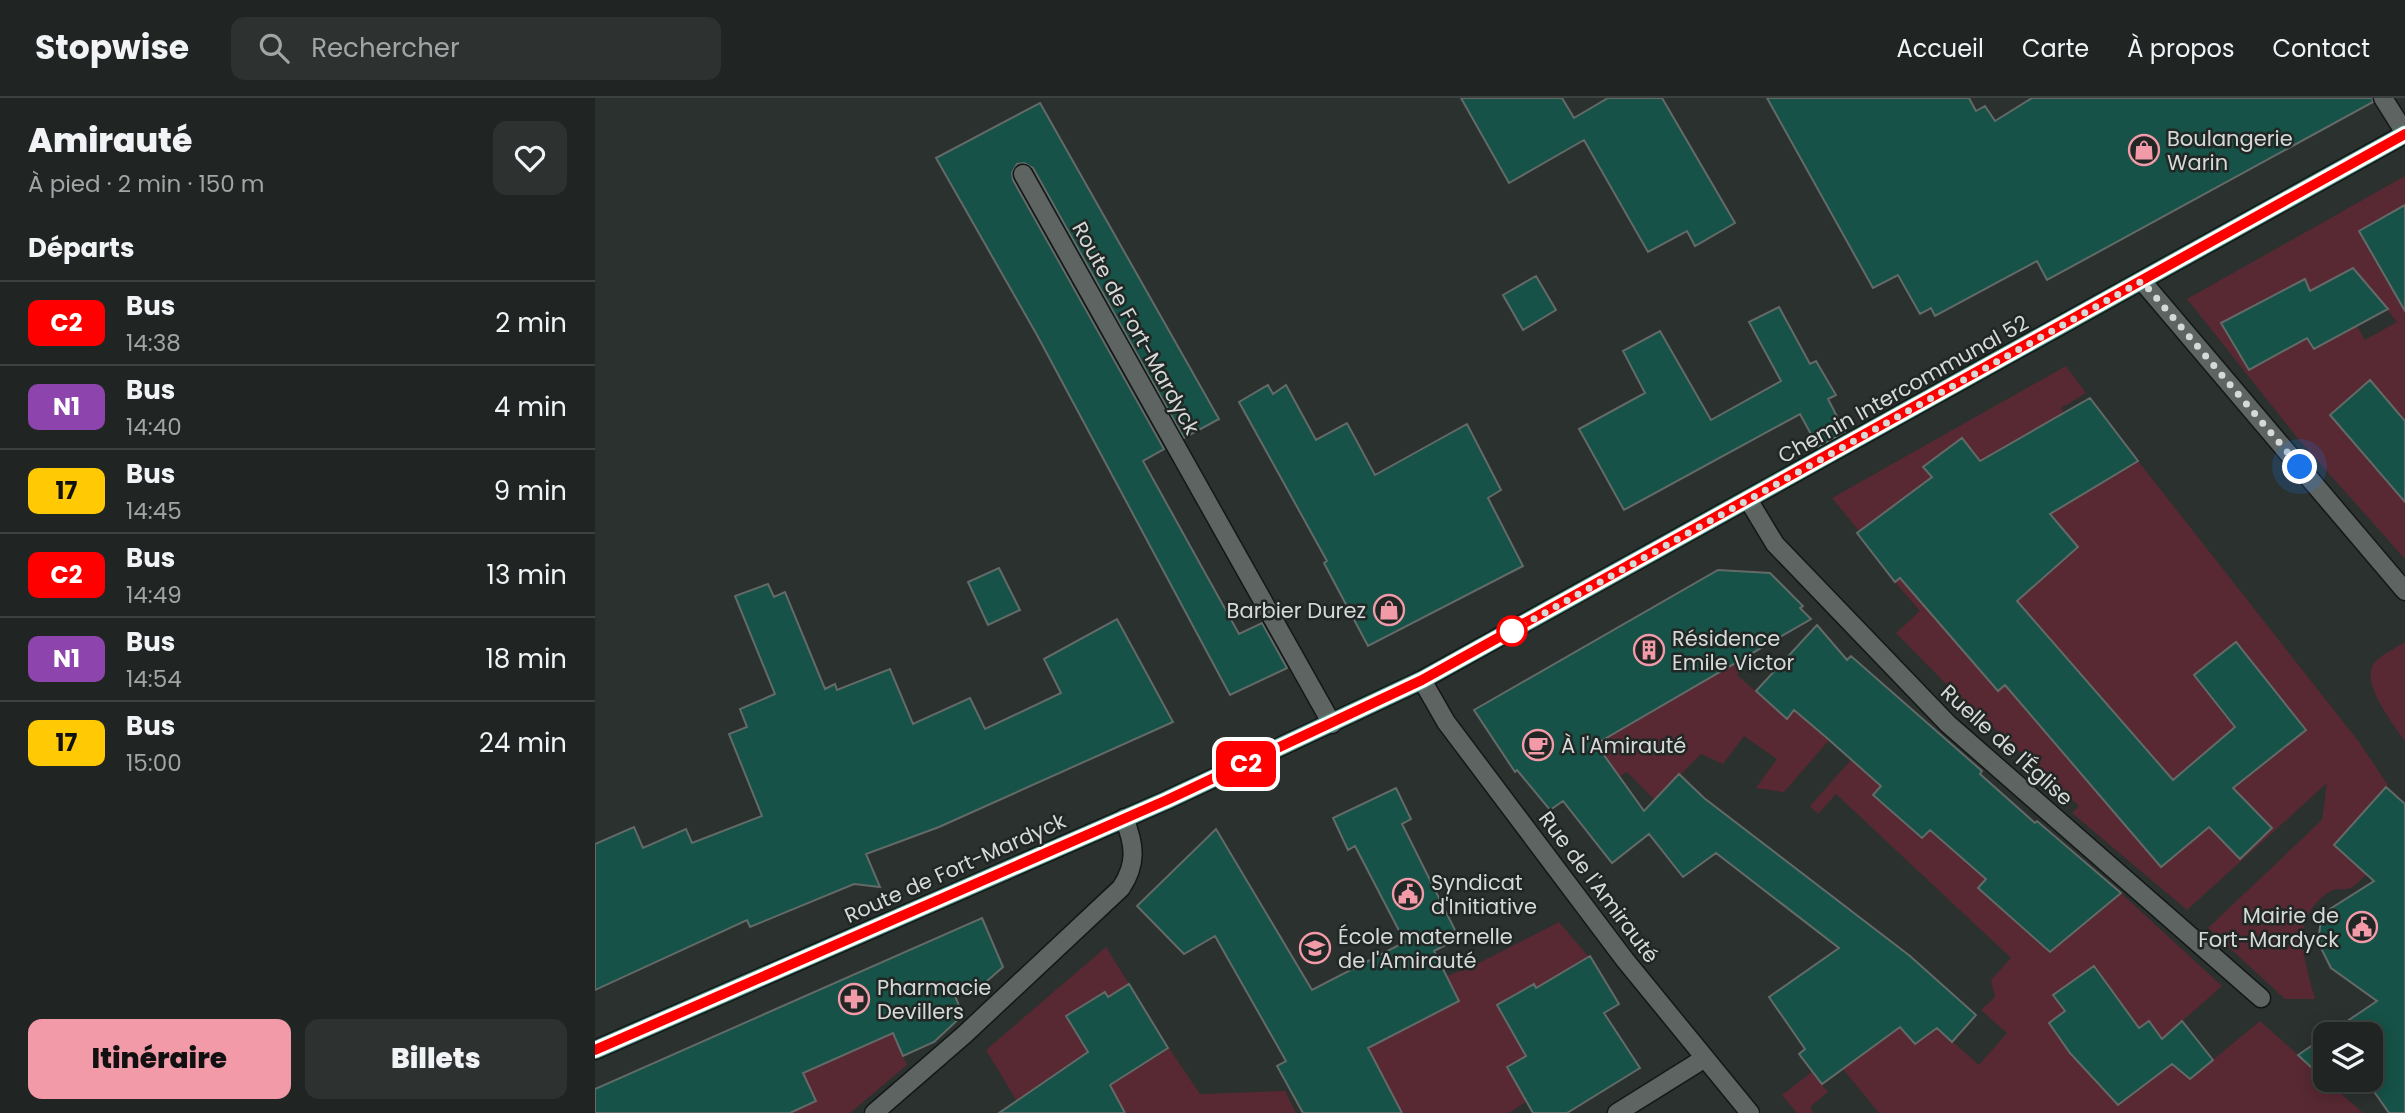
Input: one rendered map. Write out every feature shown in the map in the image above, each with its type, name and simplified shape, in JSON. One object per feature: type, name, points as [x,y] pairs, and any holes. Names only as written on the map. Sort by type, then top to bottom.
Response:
[{"type":"main road","name":"Chemin Intercommunal 52","points":[[1422,680],[1749,501],[2405,134]]},
{"type":"main road","name":"Route de Fort-Mardyck","points":[[595,1050],[1125,818],[1422,680]]},
{"type":"street","points":[[2383,98],[2405,134]]},
{"type":"street","name":"Route de Fort-Mardyck","points":[[1023,174],[1332,724]]},
{"type":"street","points":[[2142,281],[2405,591]]},
{"type":"street","name":"Ruelle de l'Église","points":[[1749,501],[1775,544],[1955,730],[2261,998]]},
{"type":"street","name":"Rue de l'Amirauté","points":[[1422,680],[1456,736],[1625,960],[1750,1113]]},
{"type":"street","points":[[874,1113],[964,1035],[1121,888],[1134,858],[1125,818]]},
{"type":"street","points":[[1617,1113],[1705,1058]]},
{"type":"shaded area","points":[[2405,176],[2405,559],[2300,441],[2187,299]],"holes":[[[2354,268],[2397,322],[2365,340],[2357,326],[2314,349],[2299,323],[2289,347],[2248,370],[2222,323],[2304,279],[2311,290]]]},
{"type":"shaded area","points":[[2066,366],[2086,393],[2061,408],[2064,413],[1981,462],[1961,438],[1924,467],[1932,477],[1859,531],[1832,498]]},
{"type":"shaded area","points":[[2138,461],[2359,742],[2388,785],[2334,845],[2367,874],[2352,887],[2329,892],[2308,914],[2304,927],[2304,955],[2315,999],[2285,999],[2208,928],[2322,820],[2327,783],[2187,910],[2072,813],[2079,806],[1945,683],[1896,633],[1920,611],[1895,582],[1968,525],[2066,558],[2078,547],[2034,491],[2065,472],[2083,494]],"holes":[[[1981,559],[2147,750],[2096,792],[2005,685],[1997,691],[1926,608]]]},
{"type":"shaded area","points":[[2405,642],[2405,741],[2380,704],[2371,683],[2370,673],[2379,658]]},
{"type":"shaded area","points":[[1730,645],[1749,661],[1737,675],[1786,718],[1794,710],[1829,740],[1784,792],[1756,788],[1777,759],[1744,736],[1723,764],[1701,754],[1655,800],[1627,772],[1620,776],[1612,766],[1600,776],[1580,749],[1706,680]]},
{"type":"shaded area","points":[[1851,760],[1881,786],[1873,795],[1922,838],[1930,830],[1986,879],[1978,888],[2034,922],[2060,944],[2121,893],[2222,986],[2162,1039],[2149,1021],[2139,1028],[2065,1011],[2049,1023],[2070,1053],[2117,1105],[2172,1064],[2190,1079],[2260,1021],[2313,1068],[2313,1092],[2339,1092],[2363,1113],[1879,1113],[1843,1069],[1901,996],[1979,1065],[2007,1033],[1981,1010],[1995,997],[1991,980],[2011,958],[1836,794],[1818,814],[1810,806]]},
{"type":"shaded area","points":[[1559,922],[1589,957],[1536,988],[1534,985],[1505,1020],[1526,1056],[1507,1067],[1514,1080],[1533,1097],[1509,1113],[1402,1113],[1355,1024],[1418,1022],[1459,1001],[1447,976],[1471,967]]},
{"type":"shaded area","points":[[1106,947],[1129,984],[1108,997],[1105,992],[1066,1016],[1094,1062],[1024,1113],[986,1050]]},
{"type":"shaded area","points":[[893,1033],[907,1065],[850,1113],[748,1113],[795,1110],[816,1100],[803,1073]]},
{"type":"shaded area","points":[[1169,1048],[1200,1094],[1285,1091],[1296,1113],[1115,1113],[1122,1107],[1099,1069],[1130,1072]]},
{"type":"shaded area","points":[[1812,1072],[1828,1092],[1810,1107],[1814,1113],[1797,1113],[1782,1095]]},
{"type":"building","points":[[1461,98],[1562,98],[1574,118],[1608,98],[1662,98],[1735,223],[1695,246],[1687,231],[1648,252],[1584,140],[1509,183]]},
{"type":"building","points":[[1767,98],[1969,98],[1976,111],[1985,106],[1995,121],[2032,98],[2372,98],[2373,102],[2047,280],[2037,261],[1935,316],[1931,308],[1920,314],[1898,275],[1873,288]]},
{"type":"building","points":[[1040,103],[1219,419],[1184,438],[1033,168],[1024,163],[1017,164],[1012,173],[1013,180],[1164,449],[1143,461],[1239,634],[1262,623],[1287,668],[1230,695],[1037,335],[936,158]]},
{"type":"building","points":[[2405,205],[2405,311],[2359,231]]},
{"type":"building","points":[[2353,268],[2388,309],[2314,349],[2307,338],[2249,370],[2221,323],[2305,279],[2310,291]]},
{"type":"building","points":[[1536,276],[1556,310],[1523,330],[1503,295]]},
{"type":"building","points":[[1779,307],[1810,364],[1816,361],[1836,395],[1828,399],[1845,432],[1818,447],[1800,414],[1624,510],[1579,429],[1645,393],[1623,351],[1660,331],[1711,420],[1781,381],[1749,322]]},
{"type":"building","points":[[2370,380],[2405,421],[2405,502],[2330,415]]},
{"type":"building","points":[[1268,385],[1273,394],[1286,385],[1316,440],[1347,423],[1375,475],[1467,424],[1501,490],[1488,498],[1523,566],[1368,646],[1324,563],[1327,561],[1239,402]]},
{"type":"building","points":[[2090,398],[2138,461],[2050,514],[2078,547],[2017,601],[2173,780],[2235,727],[2194,675],[2236,642],[2306,730],[2233,788],[2272,828],[2240,859],[2209,827],[2161,867],[2005,685],[1998,691],[1900,578],[1895,582],[1857,533],[1932,477],[1923,467],[1962,438],[1980,461]]},
{"type":"building","points":[[999,568],[1020,610],[988,625],[968,582]]},
{"type":"building","points":[[1718,570],[1770,573],[1803,606],[1800,608],[1811,619],[1596,744],[1644,811],[1679,774],[1704,798],[1910,956],[1976,1015],[1952,1042],[1937,1028],[1915,1044],[1900,1027],[1822,1084],[1799,1054],[1805,1049],[1769,997],[1839,948],[1716,853],[1683,877],[1649,834],[1612,863],[1563,801],[1550,810],[1517,770],[1515,772],[1474,710]]},
{"type":"building","points":[[768,584],[774,597],[785,592],[825,689],[835,684],[837,690],[890,669],[913,724],[970,698],[985,729],[1061,693],[1044,659],[1117,619],[1173,722],[939,827],[866,854],[880,887],[854,884],[750,927],[747,920],[595,990],[595,844],[634,827],[643,848],[686,829],[692,843],[762,816],[729,734],[747,727],[740,709],[775,694],[735,596]]},
{"type":"building","points":[[1817,625],[1847,660],[1851,656],[1982,771],[1980,774],[2035,823],[2037,821],[2121,893],[2050,952],[1978,888],[1986,879],[1930,830],[1922,838],[1873,795],[1881,786],[1794,710],[1787,719],[1756,691]]},
{"type":"building","name":"Mairie de Fort-Mardyck","points":[[2386,787],[2405,804],[2405,1113],[2389,1113],[2374,1092],[2383,1092],[2383,1022],[2346,1022],[2377,1001],[2331,968],[2318,942],[2321,920],[2330,909],[2374,881],[2334,845]]},
{"type":"building","points":[[1396,788],[1411,819],[1402,824],[1459,938],[1434,951],[1459,1001],[1368,1048],[1402,1113],[1303,1113],[1277,1066],[1286,1061],[1215,936],[1184,954],[1137,906],[1216,829],[1312,990],[1405,942],[1355,846],[1348,850],[1333,818]]},
{"type":"building","points":[[982,918],[1003,967],[986,982],[955,996],[963,1015],[934,1042],[903,1056],[893,1033],[803,1073],[816,1101],[790,1113],[595,1113],[595,1089]]},
{"type":"building","points":[[1590,956],[1619,1004],[1604,1013],[1640,1068],[1567,1113],[1533,1113],[1507,1067],[1526,1056],[1497,1005],[1534,984],[1536,988]]},
{"type":"building","points":[[2094,966],[2139,1028],[2149,1021],[2162,1039],[2182,1021],[2213,1060],[2190,1079],[2172,1064],[2118,1105],[2070,1053],[2049,1023],[2065,1011],[2053,995]]},
{"type":"building","points":[[1129,984],[1168,1048],[1110,1085],[1125,1113],[999,1113],[1088,1052],[1066,1016],[1105,992],[1108,997]]},
{"type":"building","points":[[2313,1045],[2313,1069],[2298,1055]]},
{"type":"bus line","name":"C2","points":[[595,1050],[1167,800],[1422,680],[1702,527],[2405,134]]},
{"type":"place","name":"Boulangerie Warin","points":[[2144,150]]},
{"type":"place","name":"Barbier Durez","points":[[1389,610]]},
{"type":"place","name":"Résidence Emile Victor","points":[[1649,650]]},
{"type":"place","name":"À l'Amirauté","points":[[1538,745]]},
{"type":"place","name":"Syndicat d'Initiative","points":[[1408,894]]},
{"type":"place","name":"Mairie de Fort-Mardyck","points":[[2362,927]]},
{"type":"place","name":"École maternelle de l'Amirauté","points":[[1315,948]]},
{"type":"place","name":"Pharmacie Devillers","points":[[854,999]]},
{"type":"route","points":[[1512,631],[2142,281],[2300,467]]}]
